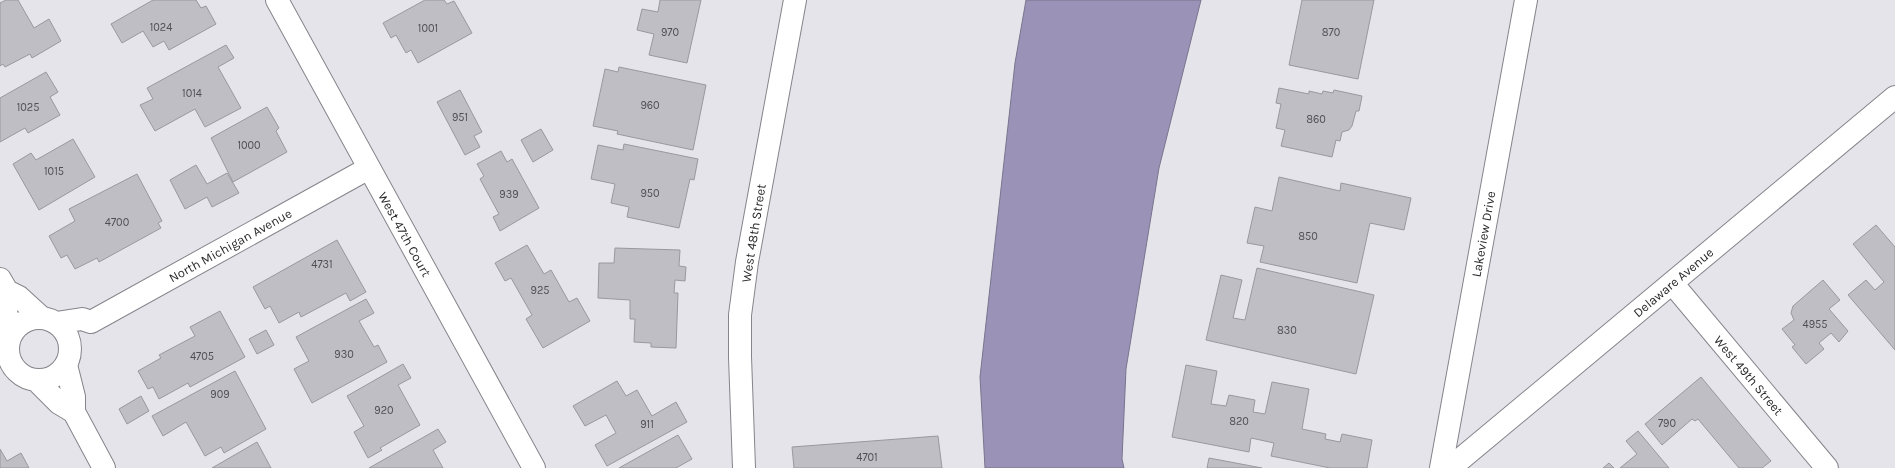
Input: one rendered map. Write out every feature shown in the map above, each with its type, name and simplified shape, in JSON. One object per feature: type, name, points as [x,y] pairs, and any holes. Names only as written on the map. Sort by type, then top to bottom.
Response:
[{"type":"street","name":"West 47th Court","points":[[277,0],[534,468]]},
{"type":"street","name":"West 48th Street","points":[[744,468],[740,315],[747,262],[795,0]]},
{"type":"street","name":"Lakeview Drive","points":[[1441,468],[1526,0]]},
{"type":"street","name":"Delaware Avenue","points":[[1450,468],[1895,97]]},
{"type":"street","name":"North Michigan Avenue","points":[[91,322],[369,168]]},
{"type":"street","name":"West 49th Street","points":[[1672,283],[1827,468]]},
{"type":"street","points":[[3,285],[67,335],[68,358],[74,397],[74,412],[104,468]]},
{"type":"street","points":[[3,285],[6,345],[13,366],[29,377],[59,404],[74,412]]},
{"type":"street","points":[[0,380],[29,377],[48,379],[55,376],[89,331],[91,322],[82,319],[27,320],[20,324],[6,345]]},
{"type":"shaded area","points":[[1026,0],[1201,0],[1159,168],[1126,369],[1122,459],[1124,468],[985,468],[980,377],[1015,63]]},
{"type":"building","points":[[6,0],[18,0],[34,28],[49,19],[61,41],[32,58],[30,54],[5,67],[3,64],[0,66],[0,3]]},
{"type":"building","points":[[153,0],[196,0],[201,8],[206,6],[216,24],[169,50],[164,41],[153,47],[143,31],[122,43],[111,24]]},
{"type":"building","points":[[425,0],[444,0],[447,4],[454,1],[472,33],[418,63],[411,50],[406,53],[396,35],[391,38],[383,23]]},
{"type":"building","points":[[660,0],[701,0],[687,63],[649,55],[654,34],[637,30],[642,9],[658,12]]},
{"type":"building","points":[[1302,0],[1374,0],[1358,79],[1289,65]]},
{"type":"building","points":[[226,45],[234,58],[218,67],[241,108],[205,127],[195,109],[155,131],[140,105],[153,99],[147,88]]},
{"type":"building","points":[[619,67],[706,85],[693,150],[617,134],[618,131],[593,126],[605,69],[618,72]]},
{"type":"building","points":[[46,72],[58,92],[50,97],[60,115],[28,133],[25,128],[0,142],[0,98]]},
{"type":"building","points":[[1279,88],[1309,94],[1309,91],[1322,94],[1323,91],[1333,93],[1334,90],[1362,96],[1359,111],[1356,111],[1352,126],[1349,130],[1342,132],[1340,141],[1336,140],[1332,157],[1281,146],[1285,130],[1276,128],[1281,104],[1276,103]]},
{"type":"building","points":[[460,90],[482,132],[474,136],[480,147],[465,155],[437,102]]},
{"type":"building","points":[[267,107],[279,128],[276,131],[287,152],[233,182],[211,138]]},
{"type":"building","points":[[541,129],[553,150],[533,162],[521,140]]},
{"type":"building","points":[[73,139],[95,177],[39,210],[13,164],[31,153],[36,160]]},
{"type":"building","points":[[624,144],[698,159],[694,180],[690,179],[679,228],[627,217],[629,207],[611,203],[615,184],[591,179],[598,145],[623,150]]},
{"type":"building","points":[[501,151],[507,162],[512,159],[539,208],[500,231],[493,217],[499,214],[480,179],[484,176],[477,164]]},
{"type":"building","points":[[196,165],[207,184],[227,173],[239,193],[212,207],[207,197],[185,209],[170,180]]},
{"type":"building","points":[[137,174],[162,221],[158,223],[161,228],[99,262],[97,258],[75,269],[67,255],[61,258],[49,236],[75,221],[69,209]]},
{"type":"building","points":[[1279,177],[1340,191],[1341,183],[1411,198],[1404,230],[1370,223],[1357,283],[1260,262],[1264,246],[1247,243],[1255,207],[1272,211]]},
{"type":"building","points":[[1876,225],[1895,247],[1895,350],[1848,295],[1866,280],[1875,290],[1884,282],[1853,244]]},
{"type":"building","points":[[337,240],[366,292],[350,301],[346,293],[301,317],[299,312],[279,323],[270,306],[265,309],[253,287]]},
{"type":"building","points":[[527,245],[544,274],[551,270],[569,302],[577,298],[590,321],[543,348],[526,319],[532,315],[511,278],[505,281],[495,263]]},
{"type":"building","points":[[615,248],[680,250],[679,266],[686,267],[685,281],[675,280],[674,293],[678,293],[676,348],[651,347],[651,343],[634,342],[635,319],[630,319],[630,300],[598,298],[599,263],[614,263]]},
{"type":"building","points":[[1257,268],[1374,295],[1356,374],[1206,340],[1221,275],[1242,280],[1233,318],[1245,320]]},
{"type":"building","points":[[1823,280],[1840,300],[1829,309],[1848,331],[1839,342],[1831,333],[1819,343],[1824,349],[1806,364],[1792,347],[1795,345],[1782,329],[1794,320],[1791,313],[1793,306]]},
{"type":"building","points":[[366,299],[374,313],[359,321],[374,347],[378,345],[387,362],[312,403],[294,369],[309,361],[296,337]]},
{"type":"building","points":[[220,311],[245,357],[190,387],[188,383],[159,399],[153,387],[148,389],[138,371],[161,358],[159,355],[195,336],[190,327]]},
{"type":"building","points":[[266,330],[274,345],[257,354],[249,339]]},
{"type":"building","points":[[403,364],[411,378],[398,385],[420,425],[380,448],[382,450],[368,458],[354,432],[364,426],[347,396]]},
{"type":"building","points":[[1186,365],[1217,371],[1211,404],[1226,406],[1229,395],[1255,400],[1253,412],[1265,414],[1272,382],[1309,389],[1302,429],[1326,434],[1325,439],[1340,442],[1342,434],[1372,440],[1367,468],[1330,468],[1271,456],[1274,443],[1251,438],[1249,452],[1172,437]]},
{"type":"building","points":[[235,371],[266,429],[224,453],[221,447],[205,456],[186,422],[163,436],[152,416]]},
{"type":"building","points":[[1701,377],[1771,461],[1762,468],[1739,468],[1698,419],[1695,421],[1692,419],[1662,445],[1645,424]]},
{"type":"building","points":[[617,381],[626,396],[637,390],[652,416],[676,402],[687,422],[607,466],[595,445],[616,433],[606,415],[585,426],[573,406]]},
{"type":"building","points":[[141,396],[149,411],[127,424],[119,409]]},
{"type":"building","points":[[438,429],[446,442],[433,450],[443,468],[369,468]]},
{"type":"building","points":[[1638,431],[1669,468],[1620,468],[1637,454],[1626,441]]},
{"type":"building","points":[[678,435],[692,459],[676,468],[619,468]]},
{"type":"building","points":[[938,436],[942,468],[794,468],[792,447]]},
{"type":"building","points":[[257,442],[271,468],[212,468]]},
{"type":"building","points":[[0,449],[7,461],[21,453],[29,468],[0,468]]},
{"type":"building","points":[[1209,458],[1262,468],[1207,468]]},
{"type":"building","points":[[1609,463],[1614,468],[1603,468]]}]
